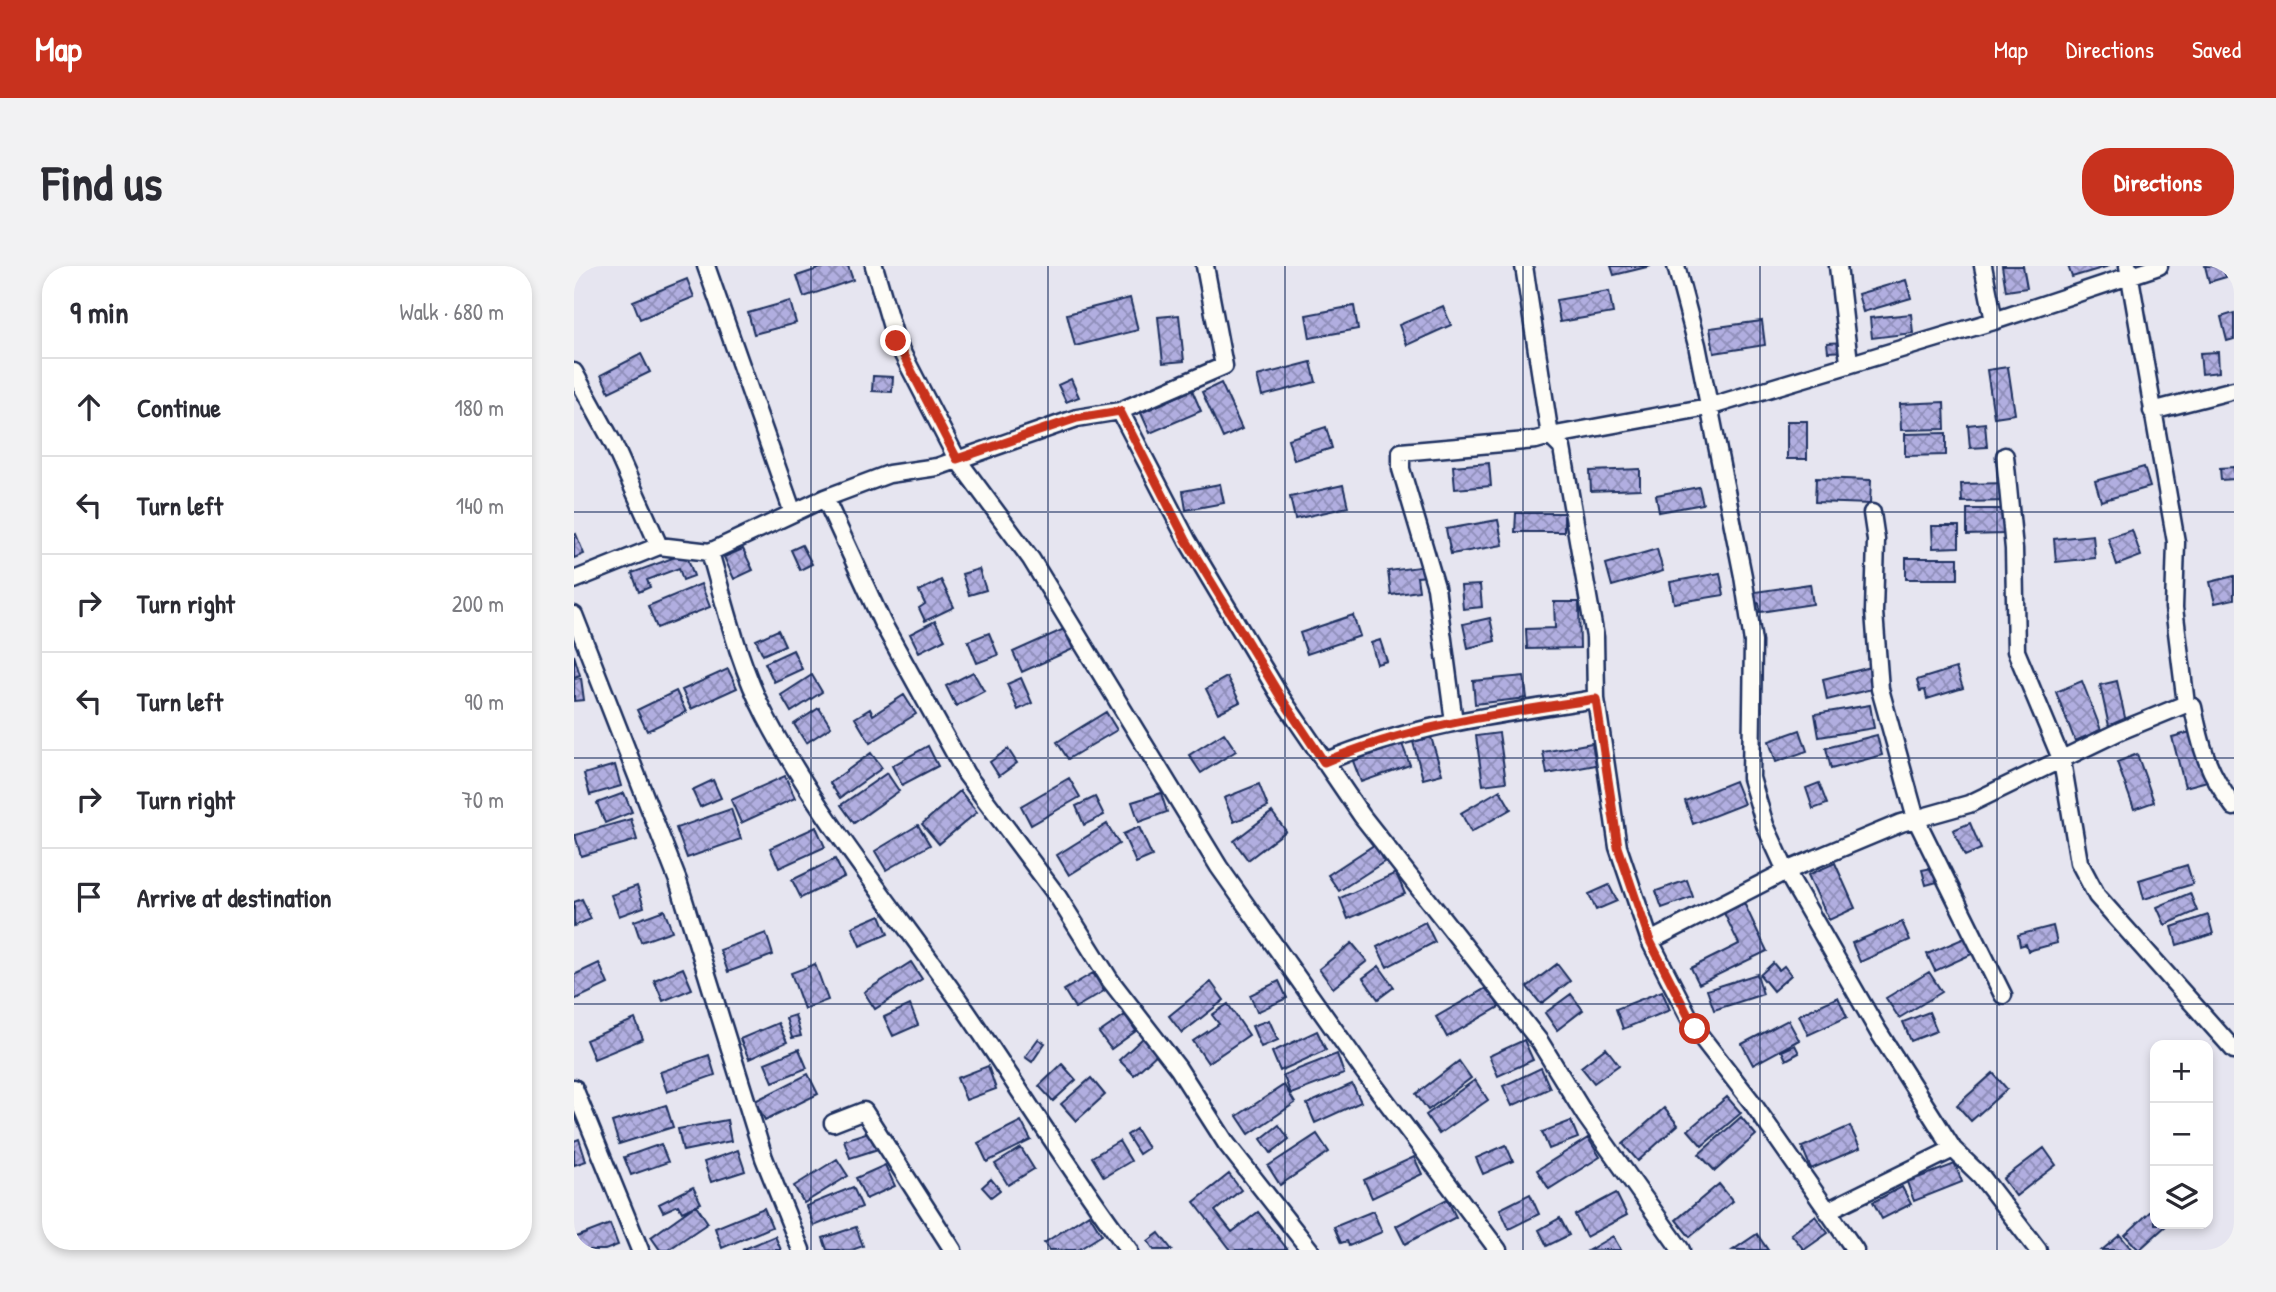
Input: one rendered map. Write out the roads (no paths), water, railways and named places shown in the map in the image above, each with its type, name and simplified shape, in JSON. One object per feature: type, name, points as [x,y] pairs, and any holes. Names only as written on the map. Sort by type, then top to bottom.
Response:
[{"type":"street","points":[[706,266],[793,513]]},
{"type":"street","points":[[874,266],[896,341],[957,459],[1031,559],[1226,878],[1373,1084],[1498,1250]]},
{"type":"street","points":[[574,580],[659,546],[710,552],[825,499],[889,474],[937,467],[1077,418],[1120,411],[1224,366],[1205,266]]},
{"type":"street","points":[[1524,266],[1550,436],[1562,448],[1595,637],[1596,699],[1618,847],[1650,941],[1695,1029],[1751,1101],[1855,1250]]},
{"type":"street","points":[[1676,266],[1697,345],[1743,576],[1753,642],[1751,778],[1765,825],[1786,871],[1878,1031],[1952,1149],[1981,1176],[2038,1250]]},
{"type":"street","points":[[1838,266],[1849,362]]},
{"type":"street","points":[[1983,266],[1994,321]]},
{"type":"street","points":[[1454,722],[1436,587],[1401,469],[1401,452],[1536,440],[1708,407],[1849,362],[1994,321],[2128,272],[2159,266]]},
{"type":"street","points":[[2128,272],[2176,542],[2174,608],[2186,704]]},
{"type":"street","points":[[574,372],[613,443],[659,546]]},
{"type":"street","points":[[2152,411],[2234,390]]},
{"type":"street","points":[[1120,411],[1186,540],[1280,696],[1324,762],[1422,895],[1540,1042],[1585,1115],[1681,1250]]},
{"type":"street","points":[[2006,456],[2014,549],[2016,651],[2062,761],[2079,862],[2097,896],[2234,1050]]},
{"type":"street","points":[[825,499],[882,622],[966,774],[1058,897],[1110,980],[1178,1068],[1226,1143],[1310,1250]]},
{"type":"street","points":[[1872,513],[1876,540],[1874,612],[1880,689],[1916,819],[2003,995]]},
{"type":"street","points":[[710,552],[742,664],[773,728],[819,804],[972,1019],[1026,1105],[1129,1250]]},
{"type":"street","points":[[574,615],[678,881],[764,1158],[801,1250]]},
{"type":"street","points":[[1324,762],[1352,751],[1454,722],[1596,699]]},
{"type":"street","points":[[1650,941],[1786,871],[1916,819],[1969,804],[2120,731],[2186,704],[2193,707],[2202,752],[2216,783],[2234,807]]},
{"type":"street","points":[[574,1088],[640,1250]]},
{"type":"street","points":[[833,1123],[864,1111],[953,1250]]},
{"type":"street","points":[[1827,1211],[1952,1149]]}]
